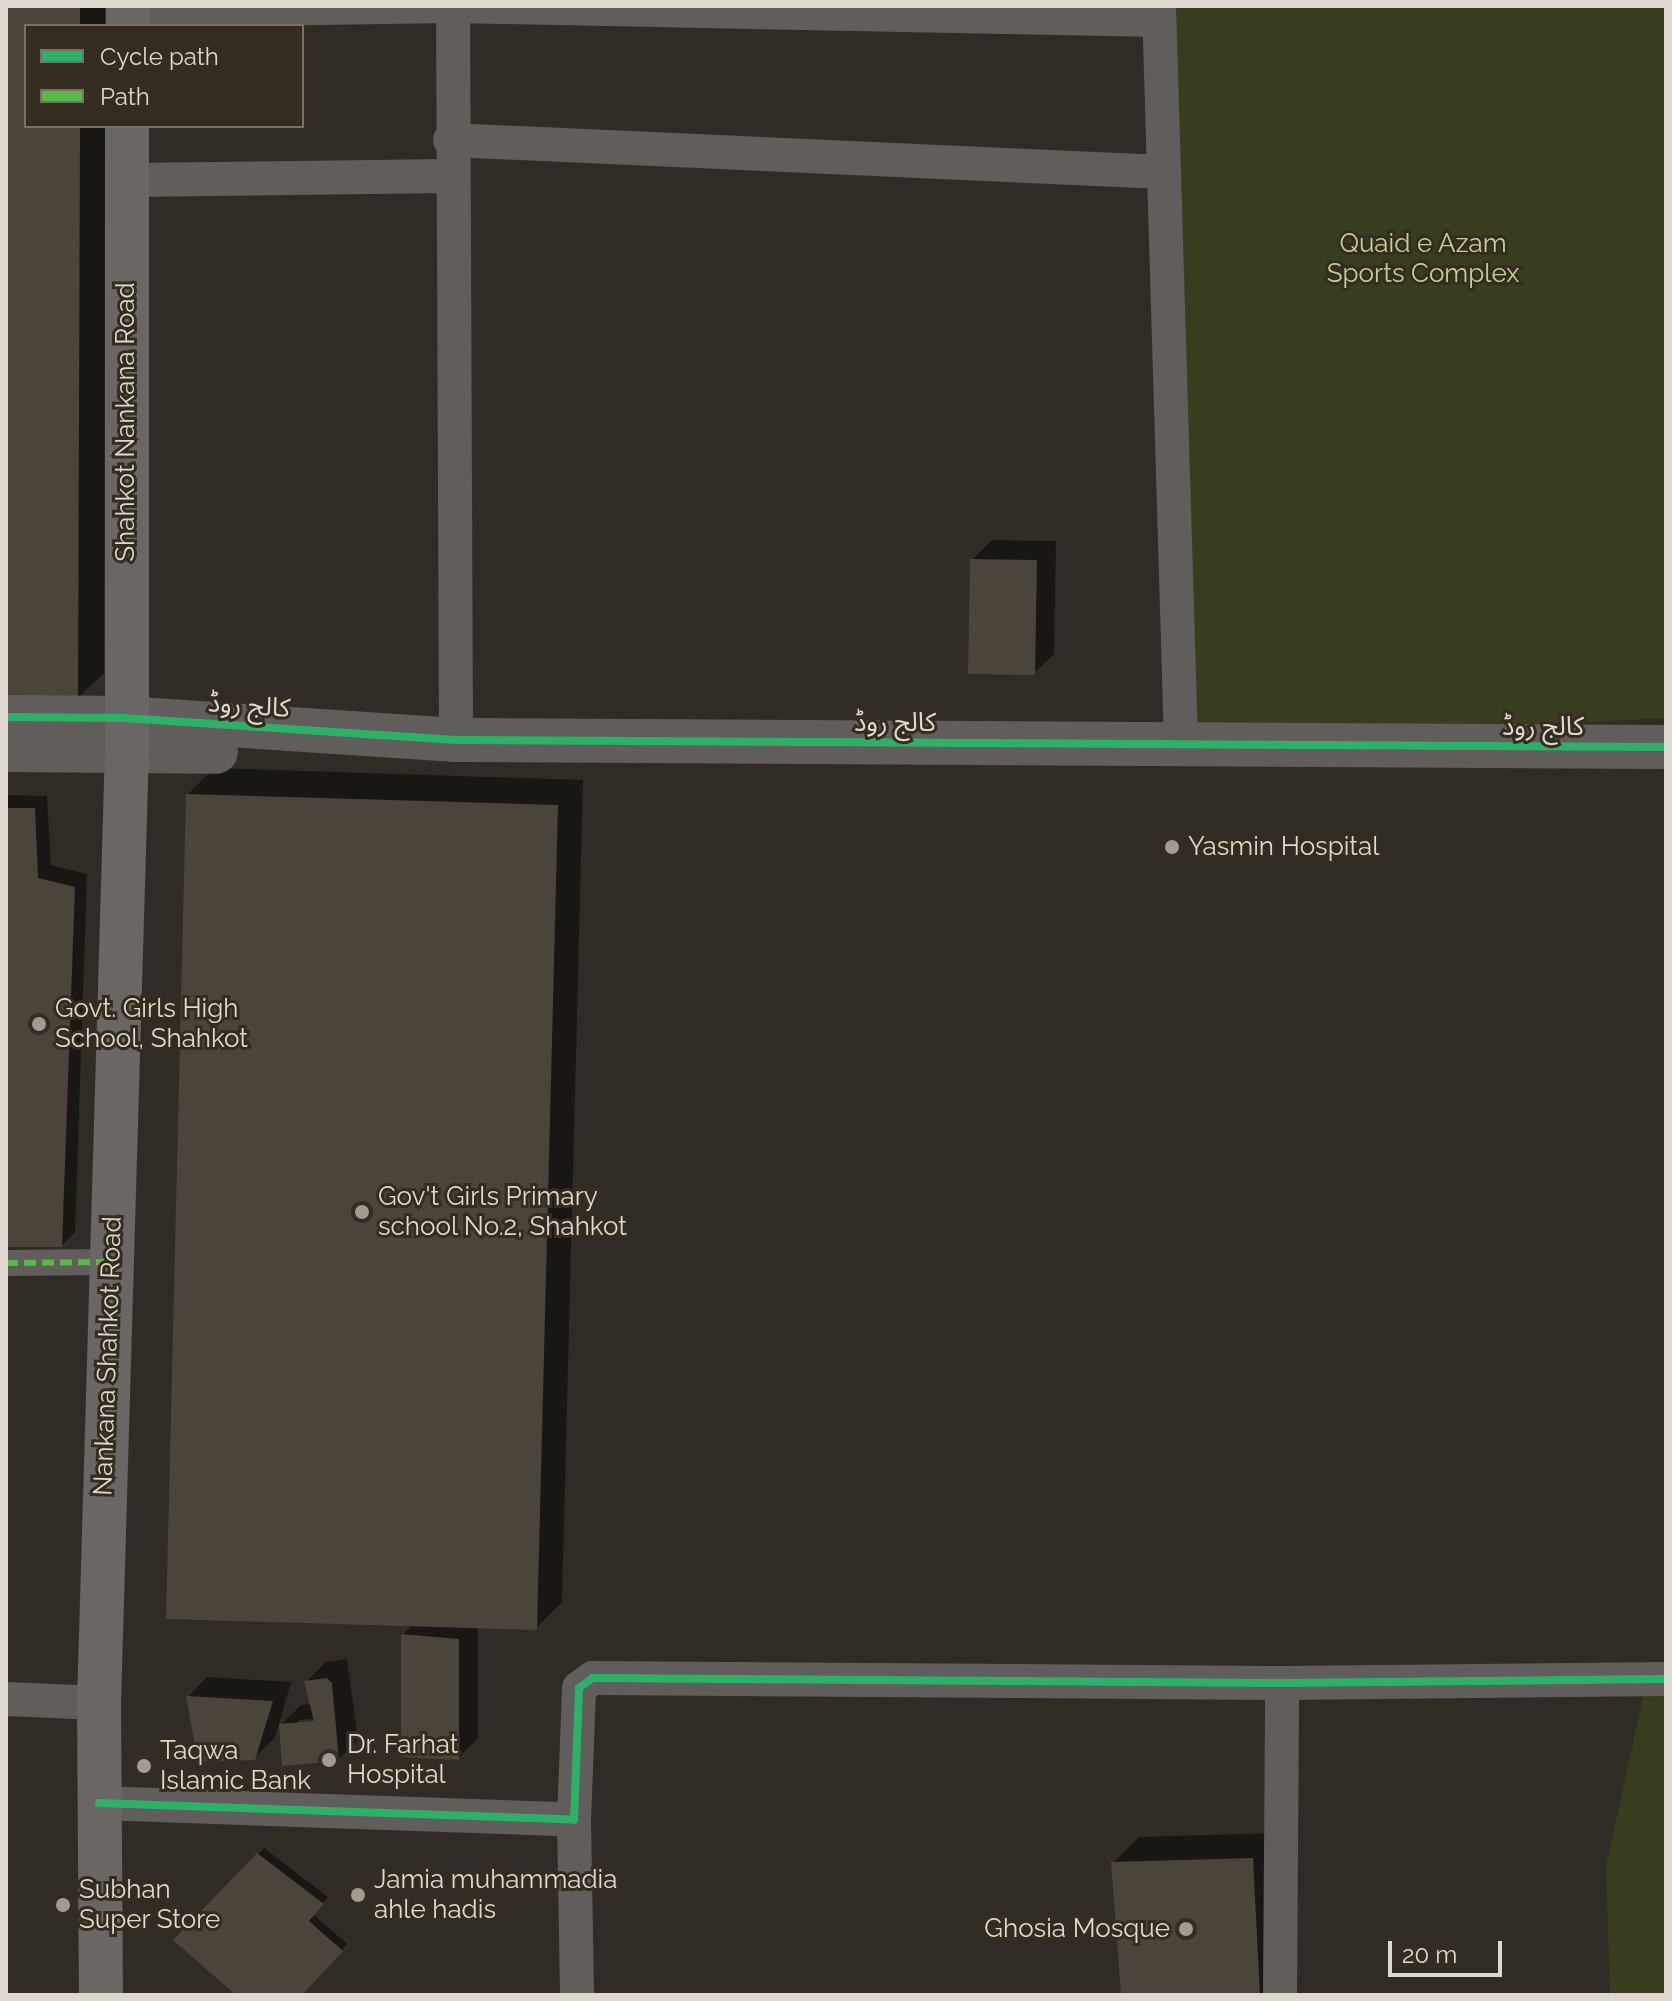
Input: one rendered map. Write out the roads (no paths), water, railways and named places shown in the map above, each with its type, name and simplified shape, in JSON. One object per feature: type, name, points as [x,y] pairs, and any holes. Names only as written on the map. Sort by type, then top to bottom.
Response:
[{"type":"main road","name":"Shahkot Nankana Road","points":[[126,734],[127,128]]},
{"type":"main road","name":"Nankana Shahkot Road","points":[[101,1995],[99,1703],[126,734]]},
{"type":"street","points":[[453,6],[450,176],[456,740]]},
{"type":"street","points":[[128,14],[453,6],[1159,13],[1181,744]]},
{"type":"street","points":[[450,140],[1164,172]]},
{"type":"street","points":[[127,180],[450,176]]},
{"type":"street","points":[[6,717],[126,734]]},
{"type":"street","points":[[6,750],[126,734]]},
{"type":"street","name":"کالج روڈ","points":[[126,734],[456,740],[1666,747]]},
{"type":"street","name":"کالج روڈ","points":[[126,734],[1666,773]]},
{"type":"street","points":[[6,1263],[110,1262]]},
{"type":"street","points":[[577,1995],[574,1820],[579,1688],[593,1678],[1282,1683],[1666,1679]]},
{"type":"street","points":[[1280,1995],[1282,1683]]},
{"type":"street","points":[[6,1699],[99,1703]]},
{"type":"street","points":[[99,1803],[574,1820]]},
{"type":"place","name":"Yasmin Hospital","points":[[1172,847]]},
{"type":"place","name":"Govt. Girls High School, Shahkot","points":[[39,1024]]},
{"type":"place","name":"Gov't Girls Primary school No.2, Shahkot","points":[[362,1212]]},
{"type":"place","name":"Dr. Farhat Hospital","points":[[329,1760]]},
{"type":"place","name":"Taqwa Islamic Bank","points":[[144,1766]]},
{"type":"place","name":"Jamia muhammadia ahle hadis","points":[[358,1895]]},
{"type":"place","name":"Subhan Super Store","points":[[63,1905]]},
{"type":"place","name":"Ghosia Mosque","points":[[1186,1929]]},
{"type":"park label","name":"Quaid e Azam Sports Complex","points":[[1423,259]]}]
